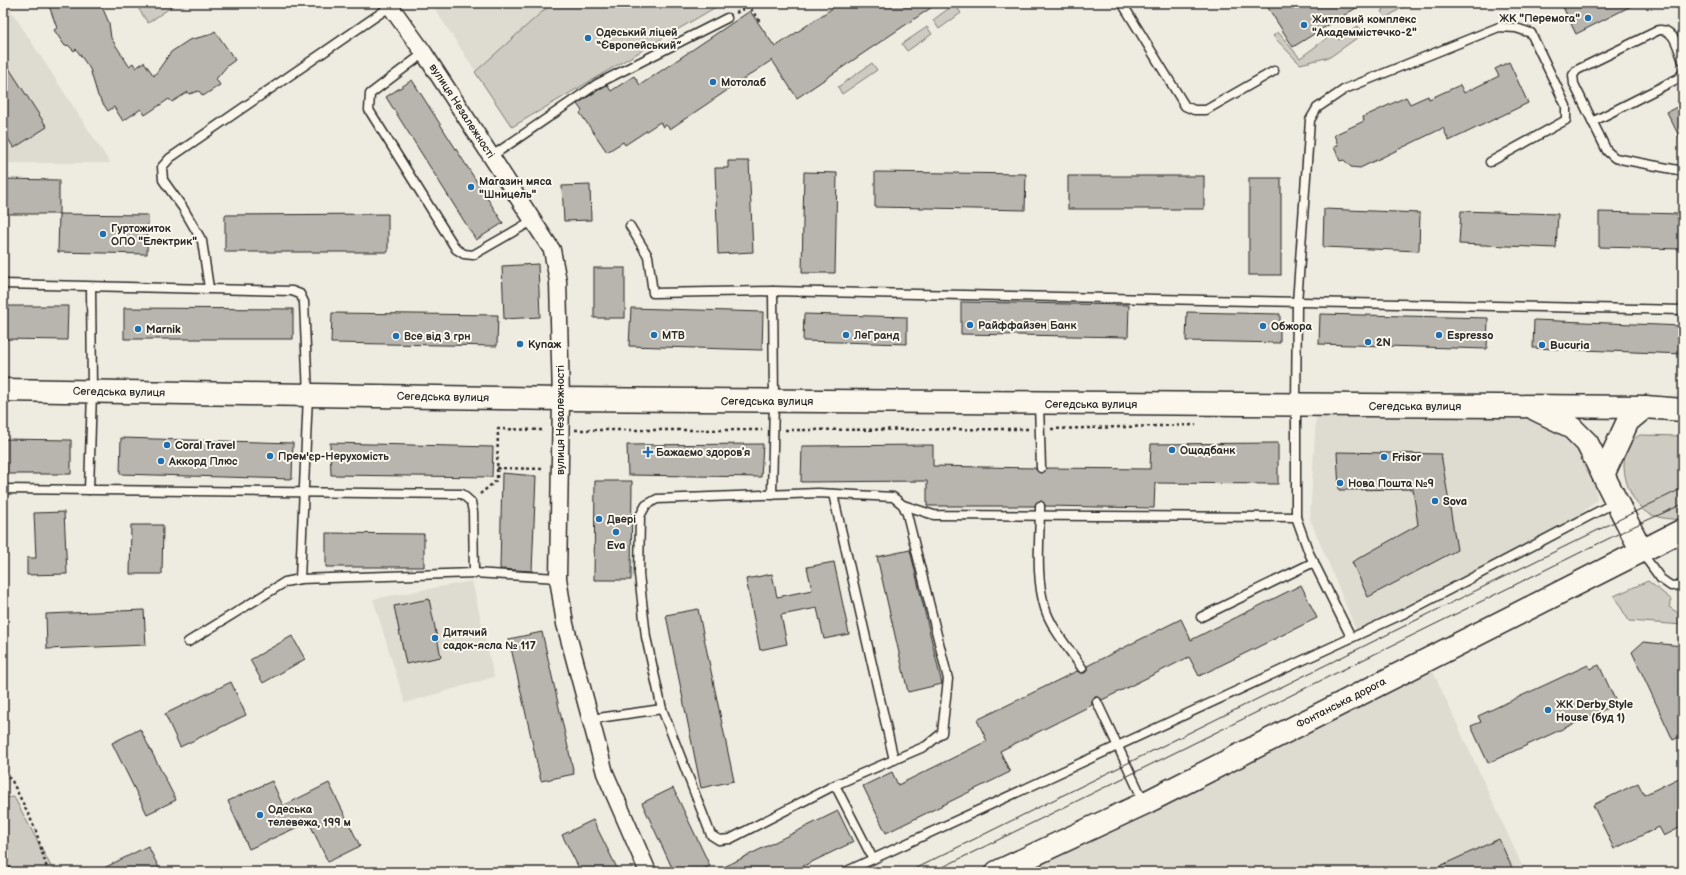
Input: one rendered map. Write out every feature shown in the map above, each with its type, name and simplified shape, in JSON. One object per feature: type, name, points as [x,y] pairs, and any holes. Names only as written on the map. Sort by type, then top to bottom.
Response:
[{"type":"main road","name":"Сегедська вулиця","points":[[3,390],[561,399],[1645,407],[1683,410]]},
{"type":"main road","name":"Сегедська вулиця","points":[[1531,407],[1570,426],[1587,443],[1641,550]]},
{"type":"main road","points":[[1603,475],[1628,420],[1645,407]]},
{"type":"main road","name":"Фонтанська дорога","points":[[997,872],[1145,803],[1683,530]]},
{"type":"street","name":"вулиця Незалежності","points":[[390,5],[424,53],[552,250],[558,281],[561,399],[558,578],[565,624],[605,773],[648,872]]},
{"type":"lane","points":[[1122,3],[1185,106],[1194,110],[1206,110],[1274,71]]},
{"type":"lane","points":[[209,288],[202,241],[183,208],[163,180],[162,167],[170,158],[390,5]]},
{"type":"lane","points":[[492,156],[597,84],[727,18]]},
{"type":"lane","points":[[1351,637],[1309,553],[1296,517],[1297,303],[1310,120],[1317,108],[1345,89],[1499,27],[1516,28],[1531,33],[1566,106],[1566,120],[1490,162]]},
{"type":"lane","points":[[1683,61],[1672,33],[1665,30],[1659,30],[1577,70],[1573,75],[1574,84],[1607,152],[1615,158],[1683,171]]},
{"type":"lane","points":[[424,53],[370,94],[369,110],[456,249],[464,254],[473,255],[532,221]]},
{"type":"lane","points":[[1592,122],[1679,78],[1683,72]]},
{"type":"lane","points":[[630,226],[648,256],[653,293],[773,291],[1683,310]]},
{"type":"lane","points":[[3,284],[209,288],[292,291],[300,294],[304,302],[308,395],[300,579]]},
{"type":"lane","points":[[89,490],[92,391],[92,286]]},
{"type":"lane","points":[[772,495],[774,401],[773,291]]},
{"type":"lane","points":[[1039,403],[1041,468]]},
{"type":"lane","points":[[3,489],[462,494],[471,502],[473,512],[474,573]]},
{"type":"lane","points":[[903,505],[907,514],[948,679],[942,733],[926,746],[835,785],[730,839],[719,840],[711,835],[662,709],[645,629],[639,574],[640,516],[646,505],[657,499],[833,494],[892,497],[903,505],[934,515],[1296,517]]},
{"type":"lane","points":[[833,494],[894,760]]},
{"type":"lane","points":[[846,872],[1405,613],[1616,501]]},
{"type":"lane","points":[[1040,506],[1039,570],[1041,593],[1045,609],[1050,620],[1082,668]]},
{"type":"lane","points":[[1641,550],[1661,578],[1671,586],[1683,592]]},
{"type":"lane","points":[[1201,618],[1314,562]]},
{"type":"lane","points":[[188,642],[285,582],[300,579],[474,573],[558,578]]},
{"type":"lane","points":[[1671,586],[1683,585]]},
{"type":"lane","points":[[1097,702],[1145,803]]},
{"type":"lane","points":[[591,719],[662,709]]},
{"type":"lane","points":[[835,785],[874,859]]},
{"type":"path","points":[[727,18],[749,6],[760,22]]},
{"type":"path","points":[[471,502],[497,480],[498,429],[1040,429],[1203,424]]},
{"type":"path","points":[[497,468],[545,469],[545,477]]},
{"type":"path","points":[[3,773],[12,781],[35,828],[48,872]]},
{"type":"path","points":[[3,865],[20,872]]},
{"type":"shaded area","points":[[3,3],[6,3],[110,163],[3,163]]},
{"type":"shaded area","points":[[135,3],[177,3],[148,23]]},
{"type":"shaded area","name":"Одеський ліцей “Європейський”","points":[[431,3],[720,3],[721,4],[512,127]]},
{"type":"shaded area","name":"Одеський ліцей “Європейський”","points":[[552,3],[721,4],[512,127],[475,72]]},
{"type":"shaded area","points":[[1393,3],[1409,3],[1386,18],[1381,11]]},
{"type":"shaded area","points":[[955,4],[961,13],[939,29],[933,20]]},
{"type":"shaded area","points":[[1358,26],[1364,33],[1330,57],[1300,64],[1273,36],[1278,32],[1300,58],[1334,33],[1339,40]]},
{"type":"shaded area","points":[[927,27],[932,34],[907,51],[902,44]]},
{"type":"shaded area","points":[[872,63],[877,70],[842,94],[838,87]]},
{"type":"shaded area","points":[[1526,413],[1570,439],[1594,479],[1597,500],[1564,528],[1357,632],[1310,519],[1316,416]]},
{"type":"shaded area","points":[[1640,435],[1683,436],[1683,519],[1657,517],[1649,514],[1641,508],[1634,499],[1628,487],[1624,463],[1626,452],[1631,442]]},
{"type":"shaded area","name":"Дитячий садок-ясла № 117","points":[[472,581],[494,677],[405,703],[373,599]]},
{"type":"shaded area","points":[[1648,581],[1672,600],[1669,607],[1683,616],[1683,625],[1629,621],[1614,596]]},
{"type":"shaded area","points":[[1430,665],[1525,872],[1003,872]]},
{"type":"shaded area","points":[[14,797],[54,872],[3,872],[3,798]]},
{"type":"building","points":[[48,3],[98,3],[103,9],[109,23],[111,38],[129,66],[133,63],[136,68],[144,62],[154,76],[171,52],[189,40],[209,35],[215,31],[235,60],[227,66],[216,79],[220,85],[203,96],[199,91],[189,94],[188,92],[172,102],[169,99],[145,115],[141,109],[123,121],[114,107],[108,111],[98,96],[90,69],[76,49],[74,51],[68,45],[65,46],[54,30],[57,28]]},
{"type":"building","points":[[840,3],[938,3],[797,98],[772,60],[670,129],[666,125],[663,127],[660,122],[625,145],[623,142],[607,152],[580,113],[582,111],[577,104],[600,89],[607,85],[611,91],[634,76],[640,85],[750,11],[775,47]]},
{"type":"building","name":"Житловий комплекс \"Академмістечко-2\"","points":[[1265,3],[1364,3],[1293,47]]},
{"type":"building","name":"ЖК \"Перемога\"","points":[[1561,3],[1637,3],[1576,34]]},
{"type":"building","points":[[3,59],[47,127],[14,148],[3,131]]},
{"type":"building","points":[[1509,62],[1528,103],[1449,141],[1443,128],[1360,168],[1351,167],[1344,160],[1340,161],[1334,147],[1338,145],[1334,135],[1364,121],[1363,117],[1406,97],[1410,104],[1428,96],[1429,99],[1460,85],[1464,93],[1499,76],[1495,69]]},
{"type":"building","points":[[412,80],[503,223],[476,240],[386,97]]},
{"type":"building","points":[[1683,104],[1683,144],[1667,112]]},
{"type":"building","points":[[728,161],[749,161],[753,252],[718,254],[715,168],[728,168]]},
{"type":"building","points":[[804,172],[837,173],[835,273],[802,273]]},
{"type":"building","points":[[875,172],[1026,174],[1025,210],[875,207]]},
{"type":"building","points":[[1068,176],[1204,176],[1204,209],[1068,209]]},
{"type":"building","points":[[1249,178],[1281,178],[1281,275],[1249,275]]},
{"type":"building","points":[[3,179],[59,180],[59,214],[3,214]]},
{"type":"building","points":[[590,185],[591,220],[564,221],[562,186]]},
{"type":"building","points":[[1324,209],[1420,213],[1419,251],[1323,247]]},
{"type":"building","points":[[1461,211],[1558,214],[1556,248],[1459,244]]},
{"type":"building","points":[[1599,212],[1683,214],[1683,249],[1599,247]]},
{"type":"building","name":"Гуртожиток ОПО \"Електрик\"","points":[[59,214],[148,215],[147,254],[58,252]]},
{"type":"building","points":[[388,214],[388,252],[225,252],[225,215]]},
{"type":"building","points":[[538,264],[540,317],[504,319],[502,266]]},
{"type":"building","points":[[594,268],[625,268],[625,318],[594,318]]},
{"type":"building","points":[[961,302],[1129,305],[1128,337],[961,334]]},
{"type":"building","points":[[3,306],[68,306],[67,340],[3,339]]},
{"type":"building","points":[[124,308],[293,309],[293,339],[124,339]]},
{"type":"building","points":[[631,308],[763,312],[762,350],[629,346]]},
{"type":"building","points":[[1187,312],[1280,314],[1280,343],[1186,341]]},
{"type":"building","points":[[332,313],[498,315],[497,346],[331,343]]},
{"type":"building","points":[[804,314],[907,317],[907,344],[803,341]]},
{"type":"building","points":[[1320,314],[1488,318],[1487,349],[1319,344]]},
{"type":"building","points":[[1534,320],[1683,326],[1683,354],[1533,348]]},
{"type":"building","points":[[121,438],[293,443],[292,479],[120,474]]},
{"type":"building","points":[[3,439],[71,440],[71,474],[3,474]]},
{"type":"building","points":[[330,443],[493,447],[492,477],[331,475]]},
{"type":"building","points":[[1278,443],[1278,484],[1155,483],[1154,508],[1045,506],[1043,502],[1040,501],[1036,503],[1035,506],[927,506],[927,481],[801,482],[802,446],[933,445],[933,466],[1035,468],[1041,473],[1044,472],[1046,468],[1150,469],[1151,444]]},
{"type":"building","points":[[763,444],[761,477],[628,475],[627,445]]},
{"type":"building","points":[[1337,452],[1441,454],[1457,550],[1368,597],[1352,562],[1418,525],[1413,489],[1339,490]]},
{"type":"building","points":[[502,473],[536,476],[532,571],[500,569]]},
{"type":"building","points":[[595,481],[632,481],[631,580],[594,580]]},
{"type":"building","points":[[64,512],[67,574],[27,575],[27,558],[36,558],[34,513]]},
{"type":"building","points":[[131,525],[163,525],[162,574],[130,574]]},
{"type":"building","points":[[326,533],[424,534],[424,567],[326,567]]},
{"type":"building","points":[[910,550],[942,684],[908,692],[877,557]]},
{"type":"building","points":[[834,562],[849,634],[824,639],[817,608],[781,615],[787,644],[760,650],[746,579],[772,574],[777,597],[812,590],[807,567]]},
{"type":"building","points":[[1301,585],[1317,618],[1199,676],[1189,657],[1102,700],[1098,697],[1094,697],[1092,705],[1000,751],[1010,772],[886,833],[863,786],[892,772],[898,785],[987,741],[977,720],[1077,671],[1080,673],[1085,673],[1087,666],[1181,619],[1191,640]]},
{"type":"building","points":[[429,599],[441,657],[406,664],[394,606]]},
{"type":"building","points":[[698,609],[734,781],[701,788],[666,615]]},
{"type":"building","points":[[144,610],[146,645],[47,649],[46,614]]},
{"type":"building","points":[[542,632],[574,774],[541,781],[509,639]]},
{"type":"building","points":[[292,636],[305,659],[263,683],[250,660]]},
{"type":"building","points":[[1643,642],[1683,646],[1683,735],[1673,740],[1632,652]]},
{"type":"building","name":"ЖК Derby Style House (буд 1)","points":[[1588,665],[1590,669],[1599,665],[1617,704],[1488,763],[1471,726],[1481,722],[1478,716]]},
{"type":"building","points":[[231,682],[246,715],[180,747],[165,714]]},
{"type":"building","points":[[140,729],[176,800],[147,814],[112,743]]},
{"type":"building","points":[[1683,776],[1683,826],[1664,836],[1659,827],[1614,849],[1593,805],[1638,783],[1644,795]]},
{"type":"building","points":[[272,781],[283,806],[329,783],[360,846],[328,862],[309,822],[249,849],[228,801]]},
{"type":"building","points":[[673,788],[710,866],[696,872],[674,872],[642,803]]},
{"type":"building","points":[[838,811],[853,842],[791,872],[714,872]]},
{"type":"building","points":[[593,820],[619,872],[581,872],[562,835]]},
{"type":"building","points":[[1499,839],[1514,872],[1427,872]]},
{"type":"building","points":[[148,846],[161,872],[96,872]]},
{"type":"tram line","points":[[908,872],[1683,488]]},
{"type":"tram line","points":[[933,872],[1630,528],[1683,504]]},
{"type":"place","name":"ЖК \"Перемога\"","points":[[1588,18]]},
{"type":"place","name":"Житловий комплекс \"Академмістечко-2\"","points":[[1304,25]]},
{"type":"place","name":"Одеський ліцей “Європейський”","points":[[588,38]]},
{"type":"place","name":"Мотолаб","points":[[713,82]]},
{"type":"place","name":"Магазин мяса \"Шницель\"","points":[[471,187]]},
{"type":"place","name":"Гуртожиток ОПО \"Електрик\"","points":[[103,234]]},
{"type":"place","name":"Райффайзен Банк","points":[[970,325]]},
{"type":"place","name":"Обжора","points":[[1263,326]]},
{"type":"place","name":"Marnik","points":[[138,329]]},
{"type":"place","name":"МТВ","points":[[654,335]]},
{"type":"place","name":"ЛеГранд","points":[[846,335]]},
{"type":"place","name":"Espresso","points":[[1439,335]]},
{"type":"place","name":"Все від 3 грн","points":[[396,336]]},
{"type":"place","name":"2N","points":[[1368,342]]},
{"type":"place","name":"Купаж","points":[[520,344]]},
{"type":"place","name":"Bucuria","points":[[1542,345]]},
{"type":"place","name":"Coral Travel","points":[[167,445]]},
{"type":"place","name":"Ощадбанк","points":[[1172,450]]},
{"type":"place","name":"Бажаємо здоровʼя","points":[[648,452]]},
{"type":"place","name":"Прем'єр-Нерухомість","points":[[270,456]]},
{"type":"place","name":"Frisor","points":[[1384,457]]},
{"type":"place","name":"Аккорд Плюс","points":[[161,461]]},
{"type":"place","name":"Нова Пошта №9","points":[[1340,483]]},
{"type":"place","name":"Sova","points":[[1435,501]]},
{"type":"place","name":"Двері","points":[[599,519]]},
{"type":"place","name":"Eva","points":[[616,532]]},
{"type":"place","name":"Дитячий садок-ясла № 117","points":[[435,638]]},
{"type":"place","name":"ЖК Derby Style House (буд 1)","points":[[1548,710]]},
{"type":"place","name":"Одеська телевежа, 199 м","points":[[260,815]]}]
